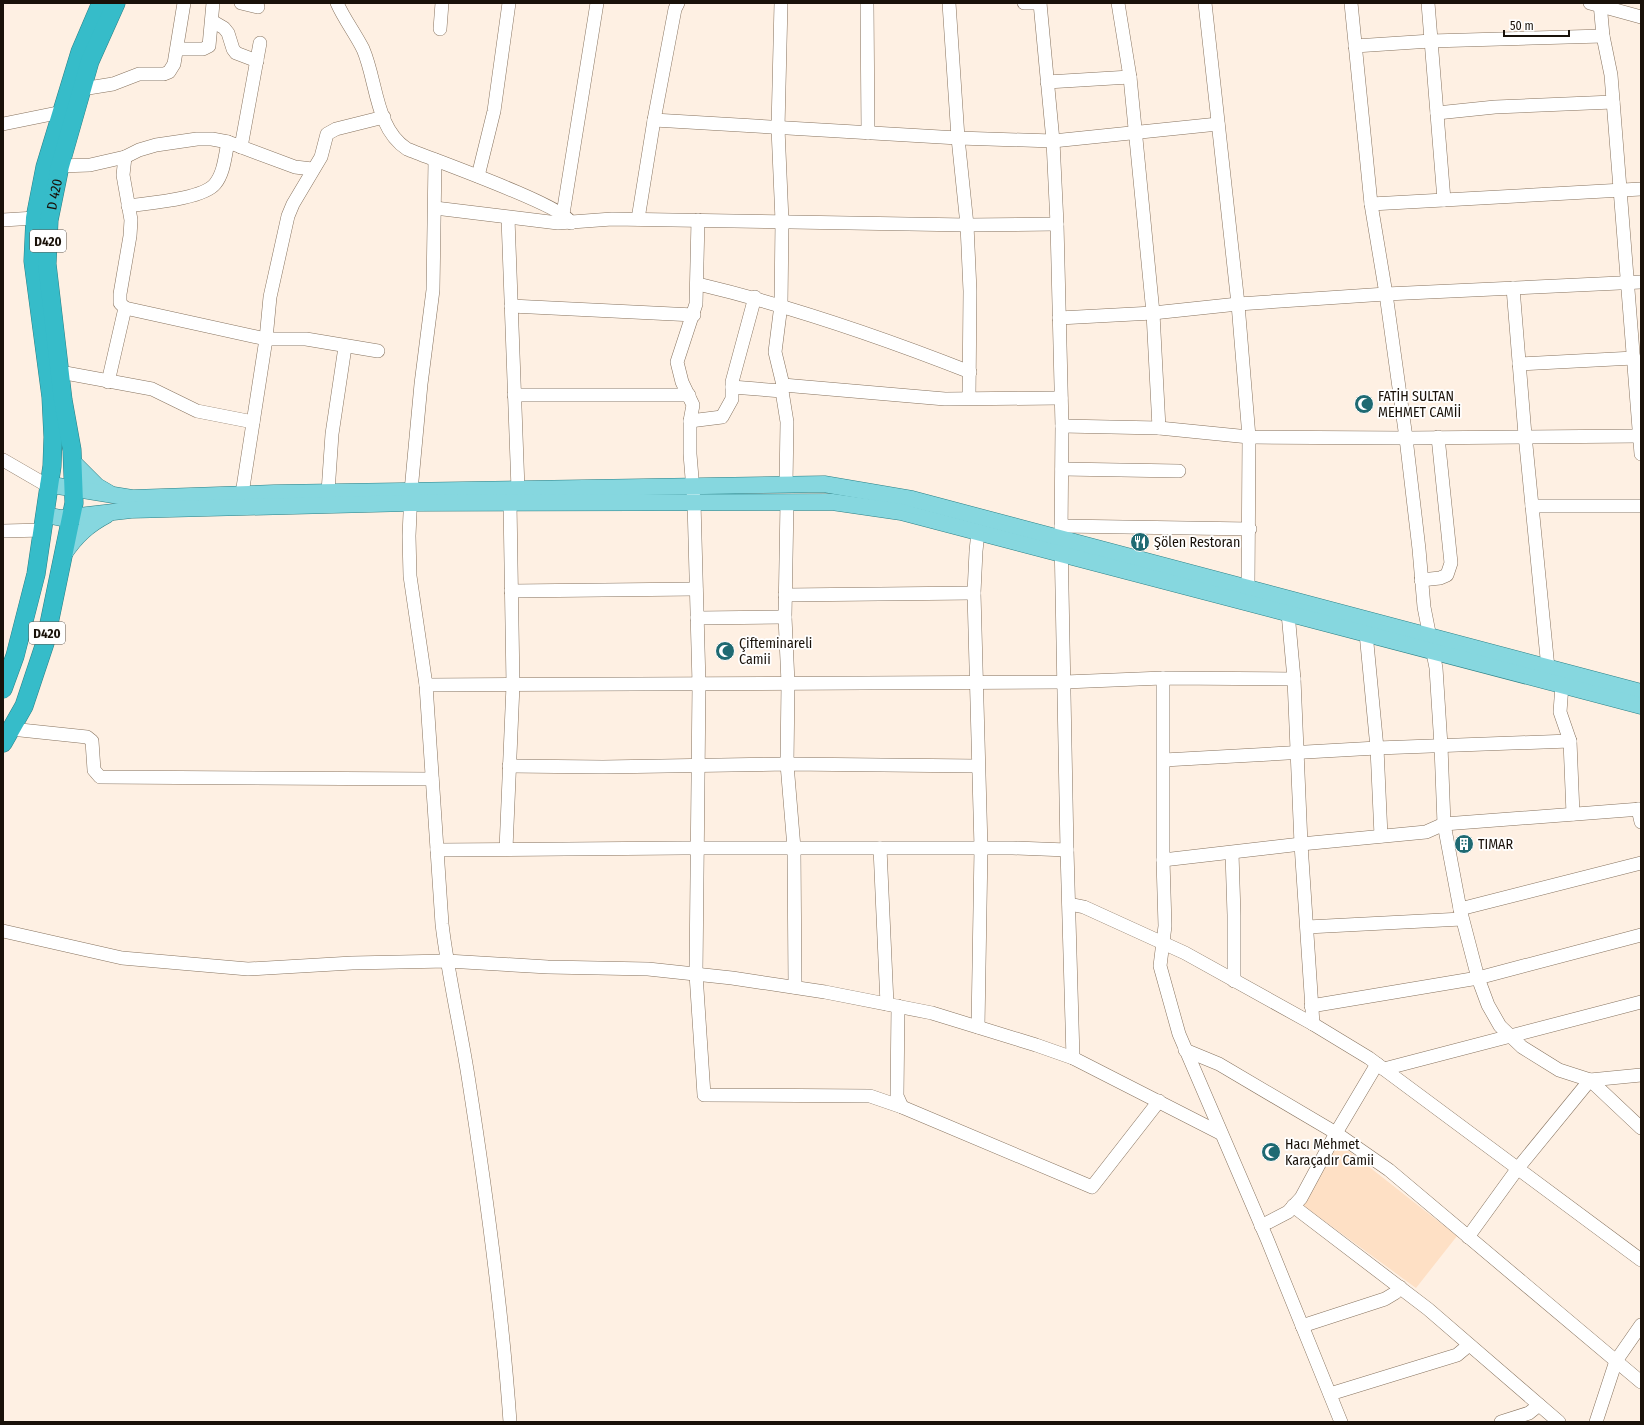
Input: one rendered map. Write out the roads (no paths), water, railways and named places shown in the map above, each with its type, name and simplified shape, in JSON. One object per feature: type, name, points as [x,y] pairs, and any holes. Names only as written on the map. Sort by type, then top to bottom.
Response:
[{"type":"highway","name":"D420","points":[[3,689],[15,656],[36,574],[44,530],[53,437],[51,398],[34,261],[35,218],[40,185],[80,52],[101,3]]},
{"type":"highway","name":"D 420","points":[[75,489],[73,462],[47,264],[49,220],[60,166],[90,61],[116,3]]},
{"type":"highway","name":"D420","points":[[7,736],[24,706],[45,644],[74,503],[75,489]]},
{"type":"main road","points":[[73,462],[113,504]]},
{"type":"main road","points":[[48,486],[75,489],[131,510],[410,497],[693,494],[786,485],[824,484],[912,499],[1061,532],[1430,643],[1562,685],[1641,706]]},
{"type":"main road","points":[[46,512],[51,516],[71,517],[132,498],[328,492],[410,497]]},
{"type":"main road","points":[[693,494],[787,502],[832,502],[901,512],[1366,633],[1430,643],[1548,668],[1641,692]]},
{"type":"main road","points":[[62,557],[75,538],[113,504]]},
{"type":"street","points":[[82,89],[112,84],[139,74],[164,74],[169,72],[174,64],[184,3]]},
{"type":"street","points":[[177,49],[206,48],[210,42],[213,3]]},
{"type":"street","points":[[241,3],[258,7]]},
{"type":"street","points":[[337,3],[363,49],[388,129],[400,144],[478,176],[567,219]]},
{"type":"street","points":[[440,29],[442,3]]},
{"type":"street","points":[[478,176],[494,112],[509,3]]},
{"type":"street","points":[[567,219],[597,3]]},
{"type":"street","points":[[638,219],[654,120],[675,9],[678,3]]},
{"type":"street","points":[[781,3],[778,128],[782,221],[781,305],[775,352],[787,422],[786,485]]},
{"type":"street","points":[[867,3],[868,133]]},
{"type":"street","points":[[949,3],[958,138],[967,225],[970,291],[969,398]]},
{"type":"street","points":[[1024,3],[1040,3],[1053,141],[1057,224],[1062,426],[1061,532],[1067,850],[1073,1058]]},
{"type":"street","points":[[1118,3],[1130,77],[1134,133],[1153,313],[1159,428]]},
{"type":"street","points":[[1205,3],[1238,304],[1249,437],[1250,530],[1248,588]]},
{"type":"street","points":[[1351,3],[1371,204],[1386,294],[1406,438],[1421,580],[1430,643],[1436,668],[1444,824],[1461,914],[1478,978],[1488,1005],[1500,1026],[1522,1047],[1559,1070],[1590,1080],[1641,1075]]},
{"type":"street","points":[[1428,3],[1444,200]]},
{"type":"street","points":[[1641,17],[1597,4],[1611,75],[1620,189],[1635,283],[1634,358],[1641,454]]},
{"type":"street","points":[[212,21],[224,28],[228,33],[236,53],[256,61]]},
{"type":"street","points":[[1355,46],[1431,41],[1603,36]]},
{"type":"street","points":[[241,147],[260,43]]},
{"type":"street","points":[[1047,82],[1130,77]]},
{"type":"street","points":[[1437,113],[1495,107],[1613,102]]},
{"type":"street","points":[[3,124],[62,112]]},
{"type":"street","points":[[242,494],[266,339],[270,297],[288,216],[312,169],[321,157],[325,139],[330,130],[384,117]]},
{"type":"street","points":[[654,120],[958,138],[1053,141],[1218,124]]},
{"type":"street","points":[[60,166],[90,165],[125,157],[139,150],[156,145],[197,139],[212,139],[228,142],[295,167],[312,169]]},
{"type":"street","points":[[128,206],[197,194],[209,190],[220,176],[228,142]]},
{"type":"street","points":[[125,157],[123,175],[131,220],[130,236],[120,294],[120,303],[125,308],[266,339],[306,339],[378,351]]},
{"type":"street","points":[[436,160],[432,290],[410,497],[410,576],[426,685],[442,924],[447,961],[468,1076],[493,1262],[510,1422]]},
{"type":"street","points":[[1371,204],[1641,189]]},
{"type":"street","points":[[435,208],[508,218],[967,225],[1057,224]]},
{"type":"street","points":[[3,220],[35,218]]},
{"type":"street","points":[[506,849],[513,684],[511,591],[514,496],[514,395],[508,218]]},
{"type":"street","points":[[698,220],[698,284],[694,315],[677,362],[682,382],[690,395],[693,405],[690,421],[699,684],[696,974],[704,1095],[870,1096],[902,1107],[1092,1187],[1159,1101]]},
{"type":"street","points":[[1059,318],[1153,313],[1238,304],[1386,294],[1635,283]]},
{"type":"street","points":[[698,284],[781,305],[924,354],[970,372]]},
{"type":"street","points":[[1513,288],[1525,436],[1548,668]]},
{"type":"street","points":[[690,421],[711,417],[722,417],[732,399],[732,387],[755,298]]},
{"type":"street","points":[[511,306],[694,315]]},
{"type":"street","points":[[108,382],[125,308]]},
{"type":"street","points":[[328,492],[332,434],[345,346]]},
{"type":"street","points":[[1520,364],[1634,358]]},
{"type":"street","points":[[60,372],[152,389],[197,411],[253,422]]},
{"type":"street","points":[[732,387],[782,388],[945,398],[1061,398]]},
{"type":"street","points":[[514,395],[690,395]]},
{"type":"street","points":[[1062,426],[1159,428],[1249,437],[1406,438],[1640,436]]},
{"type":"street","points":[[1421,580],[1440,578],[1447,575],[1450,562],[1438,437]]},
{"type":"street","points":[[3,460],[48,486]]},
{"type":"street","points":[[1062,469],[1179,471]]},
{"type":"street","points":[[787,502],[785,596],[788,683],[787,764],[794,848],[795,988]]},
{"type":"street","points":[[1532,506],[1641,506]]},
{"type":"street","points":[[3,530],[44,530]]},
{"type":"street","points":[[1061,532],[1250,530]]},
{"type":"street","points":[[978,532],[974,593],[981,848],[978,1027]]},
{"type":"street","points":[[511,591],[696,589]]},
{"type":"street","points":[[785,596],[974,593]]},
{"type":"street","points":[[1288,613],[1294,679],[1301,844],[1312,1024]]},
{"type":"street","points":[[697,618],[785,617]]},
{"type":"street","points":[[1366,633],[1377,748],[1381,836]]},
{"type":"street","points":[[426,685],[1065,682],[1164,678],[1294,679]]},
{"type":"street","points":[[1164,678],[1163,860],[1165,926],[1160,966],[1185,1050],[1261,1226],[1341,1422]]},
{"type":"street","points":[[1562,685],[1560,712],[1570,741],[1573,814]]},
{"type":"street","points":[[7,736],[87,737],[92,741],[94,770],[100,777],[432,779]]},
{"type":"street","points":[[1164,760],[1377,748],[1570,741]]},
{"type":"street","points":[[509,766],[603,767],[787,764],[978,766]]},
{"type":"street","points":[[1163,860],[1301,844],[1426,832],[1444,824],[1639,809],[1641,822]]},
{"type":"street","points":[[880,848],[893,1005],[897,1096],[902,1107]]},
{"type":"street","points":[[437,850],[981,848],[1067,850]]},
{"type":"street","points":[[1232,853],[1234,981]]},
{"type":"street","points":[[1307,927],[1461,914],[1641,863]]},
{"type":"street","points":[[1069,904],[1084,907],[1185,952],[1312,1024],[1380,1067],[1641,1260]]},
{"type":"street","points":[[3,931],[122,958],[248,969],[352,963],[447,961],[548,967],[648,969],[795,988],[932,1013],[1073,1058],[1220,1133]]},
{"type":"street","points":[[1311,1006],[1478,978],[1641,936]]},
{"type":"street","points":[[1261,1226],[1288,1212],[1301,1198],[1336,1133],[1380,1067],[1510,1037],[1641,1002]]},
{"type":"street","points":[[1185,1050],[1219,1064],[1336,1133],[1389,1170],[1641,1382]]},
{"type":"street","points":[[1590,1080],[1641,1128]]},
{"type":"street","points":[[1468,1237],[1518,1168],[1590,1080]]},
{"type":"street","points":[[1293,1206],[1400,1287],[1558,1422]]},
{"type":"street","points":[[1302,1326],[1385,1299],[1395,1293],[1400,1287]]},
{"type":"street","points":[[1596,1422],[1616,1361],[1641,1324]]},
{"type":"street","points":[[1330,1394],[1458,1355],[1469,1345]]},
{"type":"street","points":[[1501,1422],[1529,1413],[1539,1405]]},
{"type":"place","name":"FATİH SULTAN MEHMET CAMİİ","points":[[1364,404]]},
{"type":"place","name":"Şölen Restoran","points":[[1140,542]]},
{"type":"place","name":"Çifteminareli Camii","points":[[725,651]]},
{"type":"place","name":"TIMAR","points":[[1464,844]]},
{"type":"place","name":"Hacı Mehmet Karaçadır Camii","points":[[1271,1152]]}]
